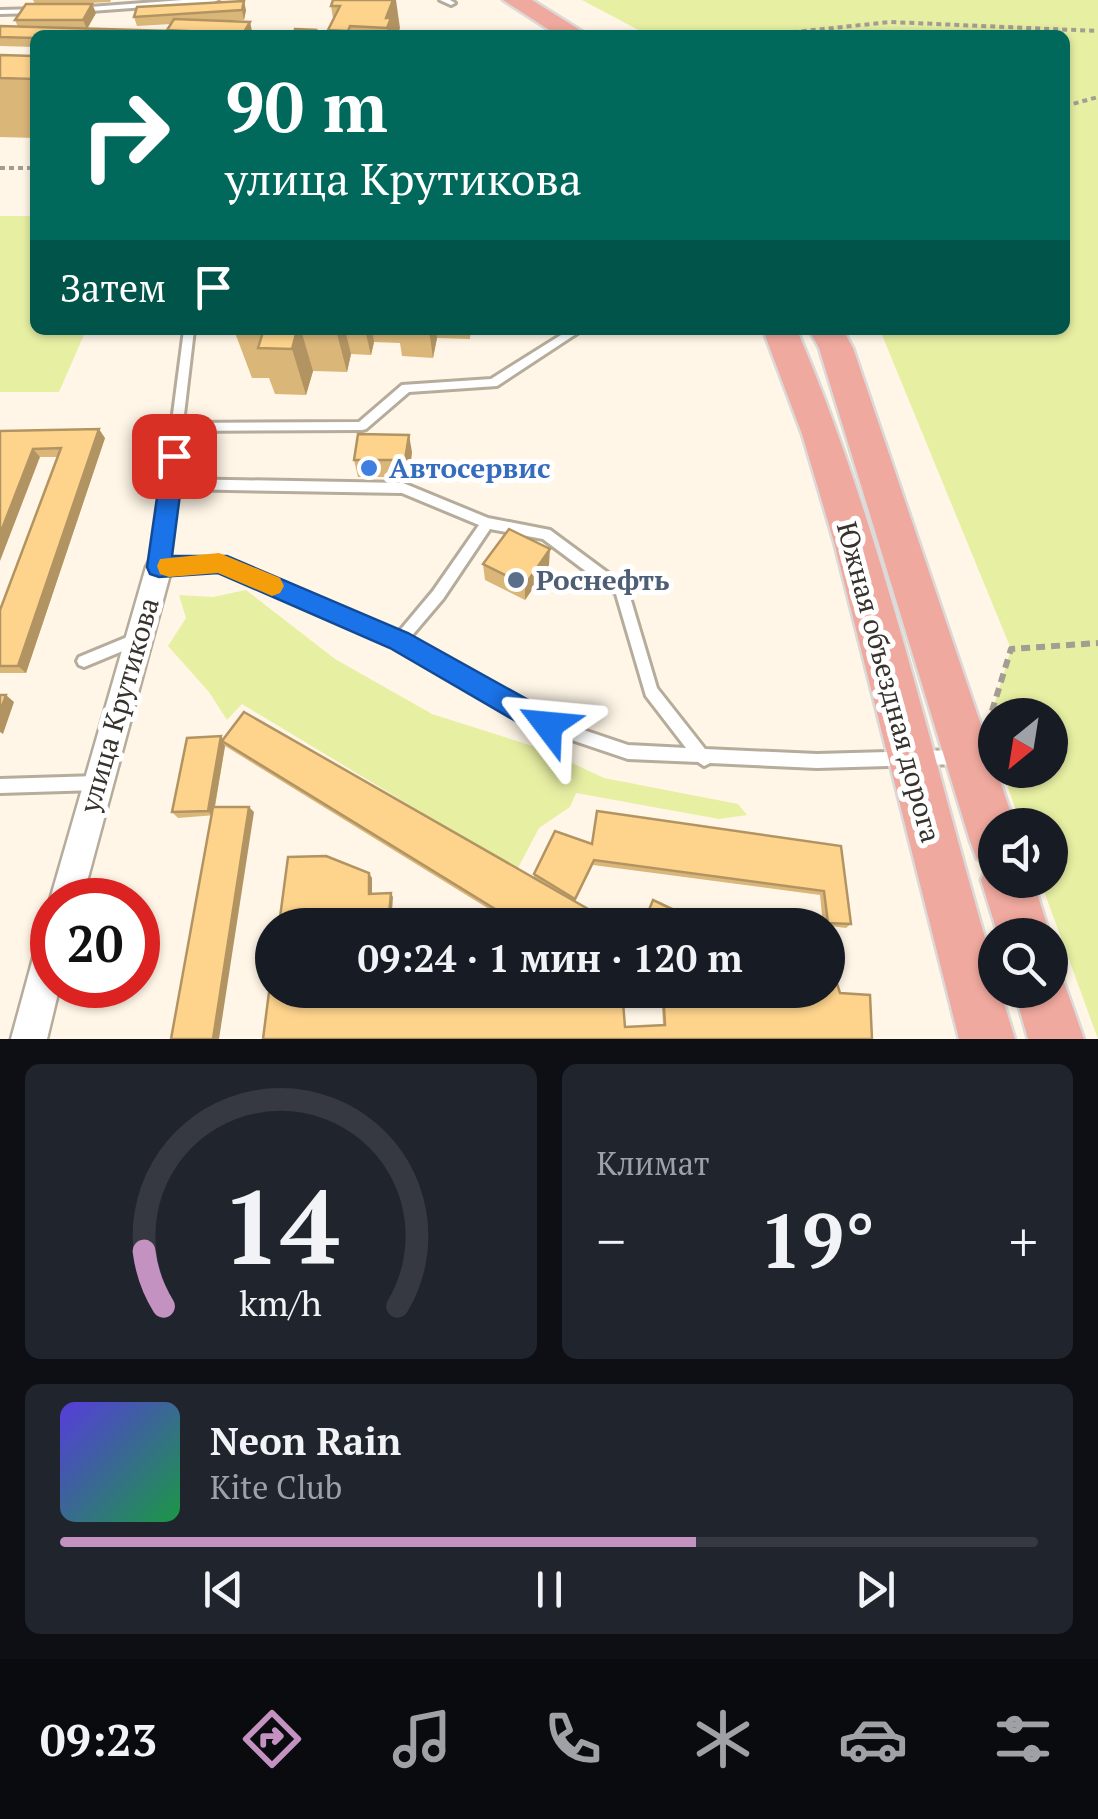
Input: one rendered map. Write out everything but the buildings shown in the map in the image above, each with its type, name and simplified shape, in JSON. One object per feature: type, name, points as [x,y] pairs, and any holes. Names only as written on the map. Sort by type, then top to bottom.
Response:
[{"type":"main road","points":[[504,3],[531,30]]},
{"type":"main road","points":[[504,3],[564,30]]},
{"type":"main road","name":"Южная объездная дорога","points":[[782,335],[804,384],[879,631],[986,1039]]},
{"type":"main road","name":"Южная объездная дорога","points":[[829,335],[978,742]]},
{"type":"main road","points":[[1047,1008],[1056,1039]]},
{"type":"street","name":"улица Крутикова","points":[[72,878],[159,567]]},
{"type":"street","points":[[30,1039],[38,1008]]},
{"type":"lane","points":[[73,10],[214,0]]},
{"type":"lane","points":[[0,12],[54,10]]},
{"type":"lane","name":"улица Крутикова","points":[[159,567],[188,335]]},
{"type":"lane","points":[[177,427],[362,426],[406,388],[493,383],[569,335]]},
{"type":"lane","points":[[171,484],[403,488],[487,523],[546,534],[622,591],[651,691],[704,759]]},
{"type":"lane","points":[[399,640],[438,594],[487,523]]},
{"type":"lane","points":[[159,567],[219,563],[399,640],[548,725],[628,752],[704,759],[910,759],[978,742]]},
{"type":"lane","points":[[84,661],[137,639]]},
{"type":"lane","points":[[0,786],[97,783]]},
{"type":"path","points":[[792,30],[828,23],[968,20],[1098,31]]},
{"type":"path","points":[[1070,105],[1098,97]]},
{"type":"path","points":[[0,168],[30,168]]},
{"type":"path","points":[[994,698],[1011,649],[1098,643]]},
{"type":"green space","points":[[582,0],[1098,0],[1098,1039],[1068,957],[1068,918],[1054,918],[1047,898],[1068,898],[1068,808],[1015,808],[1008,788],[1068,788],[1068,698],[996,698],[1011,649],[882,335],[1070,335],[1070,30],[639,30]]},
{"type":"green space","points":[[0,216],[30,216],[30,335],[84,335],[59,392],[0,392]]},
{"type":"green space","points":[[246,590],[335,659],[432,714],[542,749],[604,778],[738,804],[747,815],[719,819],[576,793],[570,807],[539,828],[517,870],[242,704],[227,720],[209,692],[168,646],[186,618],[179,595],[213,597]]},
{"type":"slow traffic","points":[[169,566],[219,563],[272,586]]},
{"type":"place","name":"Автосервис","points":[[369,468]]},
{"type":"place","name":"Роснефть","points":[[516,580]]},
{"type":"route","points":[[174,456],[159,567],[219,563],[399,640],[548,725]]}]
